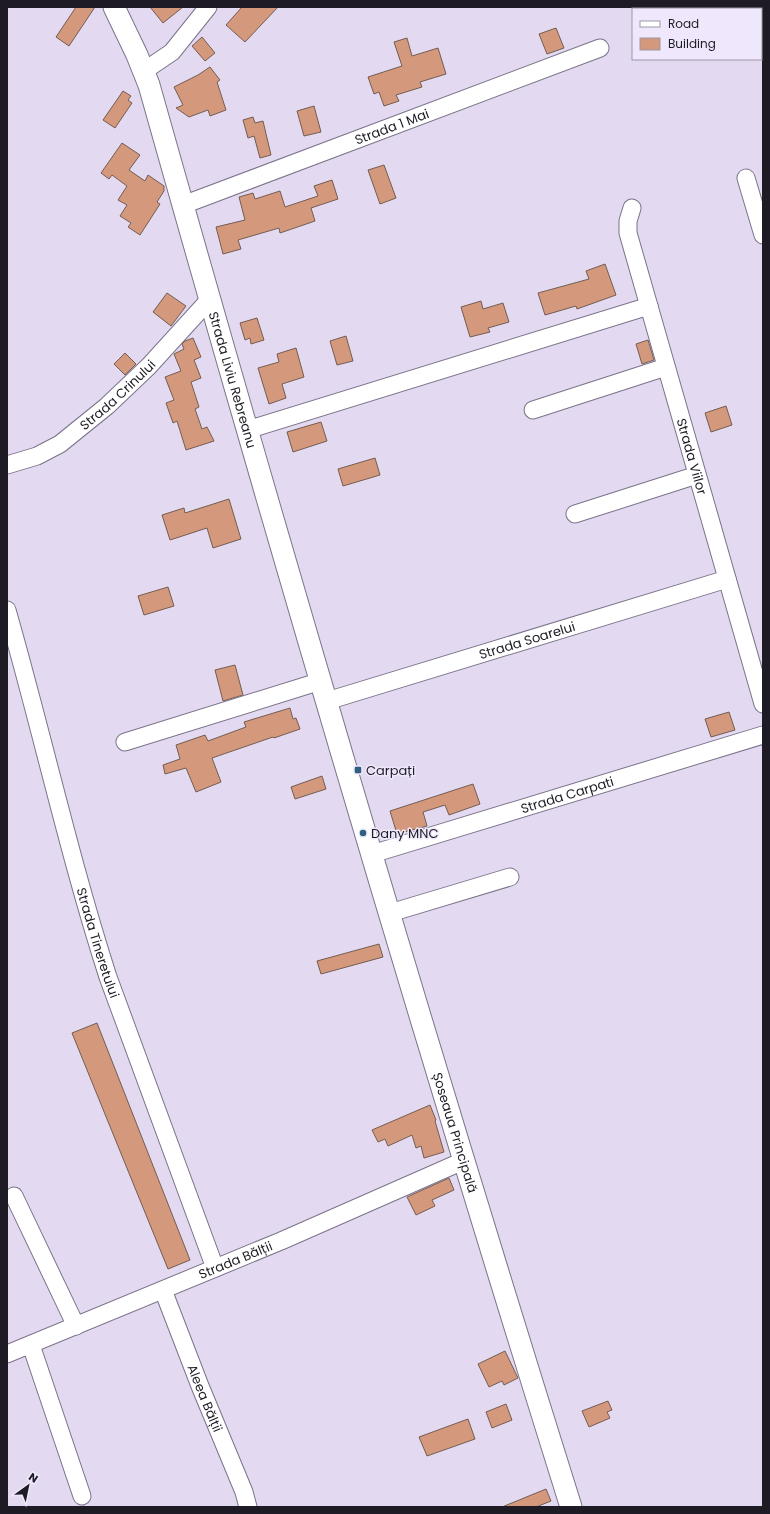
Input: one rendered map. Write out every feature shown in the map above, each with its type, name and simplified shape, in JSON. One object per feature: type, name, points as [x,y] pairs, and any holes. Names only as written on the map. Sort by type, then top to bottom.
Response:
[{"type":"main road","name":"Strada Liviu Rebreanu","points":[[114,7],[144,71],[209,300],[343,756]]},
{"type":"main road","name":"Șoseaua Principală","points":[[343,756],[462,1161],[570,1507]]},
{"type":"street","points":[[144,71],[172,52],[208,7]]},
{"type":"street","name":"Strada 1 Mai","points":[[183,205],[600,48]]},
{"type":"street","points":[[746,178],[763,235]]},
{"type":"street","name":"Strada Viilor","points":[[632,208],[628,221],[628,232],[763,704]]},
{"type":"street","name":"Strada Crinului","points":[[7,465],[37,456],[60,444],[107,406],[149,366],[209,300]]},
{"type":"street","points":[[247,430],[649,306]]},
{"type":"street","points":[[533,410],[666,367]]},
{"type":"street","points":[[575,514],[697,475]]},
{"type":"street","name":"Strada Soarelui","points":[[327,702],[727,579]]},
{"type":"street","name":"Strada Tineretului","points":[[7,610],[105,970],[215,1268]]},
{"type":"street","points":[[125,742],[321,681]]},
{"type":"street","name":"Strada Carpati","points":[[372,854],[763,735]]},
{"type":"street","points":[[390,913],[510,877]]},
{"type":"street","name":"Strada Bălții","points":[[7,1354],[215,1268],[462,1161]]},
{"type":"street","points":[[14,1196],[76,1326]]},
{"type":"street","name":"Aleea Bălții","points":[[163,1290],[200,1386],[244,1492],[248,1507]]},
{"type":"street","points":[[31,1345],[82,1496]]},
{"type":"building","points":[[76,7],[95,7],[69,46],[56,37]]},
{"type":"building","points":[[150,7],[183,7],[163,23]]},
{"type":"building","points":[[242,7],[278,7],[245,42],[226,25]]},
{"type":"building","points":[[556,28],[564,48],[547,54],[539,34]]},
{"type":"building","points":[[202,37],[215,53],[205,61],[192,46]]},
{"type":"building","points":[[407,38],[412,56],[438,48],[446,74],[420,82],[422,87],[396,95],[399,101],[384,106],[379,92],[374,94],[368,77],[402,66],[394,42]]},
{"type":"building","points":[[210,67],[220,80],[217,82],[226,110],[210,116],[208,110],[189,117],[176,108],[183,105],[174,87]]},
{"type":"building","points":[[123,91],[131,96],[128,100],[132,103],[115,128],[103,120]]},
{"type":"building","points":[[314,106],[321,132],[304,136],[297,111]]},
{"type":"building","points":[[253,117],[255,123],[263,121],[271,155],[260,158],[254,136],[248,138],[243,120]]},
{"type":"building","points":[[122,143],[140,155],[129,170],[145,181],[148,175],[164,186],[164,191],[157,202],[160,204],[140,235],[128,227],[131,223],[120,216],[127,205],[118,200],[127,186],[112,175],[109,179],[101,173]]},
{"type":"building","points":[[384,165],[396,198],[380,204],[368,170]]},
{"type":"building","points":[[332,180],[338,199],[311,208],[315,221],[280,233],[279,228],[238,240],[241,249],[223,254],[216,227],[245,220],[239,197],[253,193],[255,199],[280,191],[285,207],[318,196],[314,186]]},
{"type":"building","points":[[605,264],[616,295],[577,309],[576,306],[545,315],[538,293],[589,279],[586,271]]},
{"type":"building","points":[[167,293],[186,306],[171,326],[153,312]]},
{"type":"building","points":[[481,301],[483,309],[503,303],[509,322],[488,328],[490,332],[470,337],[461,307]]},
{"type":"building","points":[[257,318],[264,340],[251,344],[250,338],[245,340],[240,323]]},
{"type":"building","points":[[346,336],[353,361],[337,365],[330,341]]},
{"type":"building","points":[[193,338],[201,357],[194,360],[201,378],[191,382],[199,407],[195,409],[202,429],[207,427],[214,441],[186,450],[177,421],[173,423],[166,403],[174,400],[165,377],[181,371],[174,354],[184,349],[182,344],[185,341]]},
{"type":"building","points":[[648,340],[654,360],[642,364],[636,344]]},
{"type":"building","points":[[296,348],[304,377],[282,384],[286,398],[269,404],[258,368],[279,362],[277,354]]},
{"type":"building","points":[[125,353],[136,364],[125,375],[114,364]]},
{"type":"building","points":[[726,406],[732,425],[711,432],[705,413]]},
{"type":"building","points":[[321,422],[327,441],[293,452],[287,432]]},
{"type":"building","points":[[375,458],[380,475],[343,486],[338,469]]},
{"type":"building","points":[[229,499],[241,539],[213,548],[207,528],[170,540],[162,515],[184,508],[185,513]]},
{"type":"building","points":[[168,587],[174,606],[144,615],[138,596]]},
{"type":"building","points":[[235,665],[243,695],[223,701],[215,670]]},
{"type":"building","points":[[290,708],[293,719],[296,718],[300,729],[212,758],[221,782],[196,792],[186,768],[165,774],[163,765],[180,759],[176,745],[205,735],[208,741],[246,727],[244,722]]},
{"type":"building","points":[[729,712],[735,730],[711,737],[705,719]]},
{"type":"building","points":[[322,776],[326,789],[295,799],[291,787]]},
{"type":"building","points":[[473,784],[480,804],[449,815],[445,805],[423,812],[427,826],[397,834],[390,811]]},
{"type":"building","points":[[379,944],[383,957],[321,974],[317,961]]},
{"type":"building","points":[[97,1023],[190,1260],[168,1269],[72,1033]]},
{"type":"building","points":[[430,1105],[436,1120],[435,1121],[444,1152],[424,1158],[421,1146],[416,1148],[412,1135],[388,1146],[385,1139],[378,1142],[372,1130]]},
{"type":"building","points":[[449,1178],[454,1190],[432,1200],[435,1206],[416,1215],[407,1197]]},
{"type":"building","points":[[505,1351],[518,1378],[504,1385],[502,1381],[489,1387],[478,1364]]},
{"type":"building","points":[[608,1401],[612,1410],[607,1412],[610,1418],[589,1427],[582,1411]]},
{"type":"building","points":[[506,1404],[512,1420],[492,1428],[486,1412]]},
{"type":"building","points":[[468,1419],[475,1439],[427,1456],[419,1437]]},
{"type":"building","points":[[546,1489],[551,1501],[536,1507],[502,1507]]},
{"type":"place","name":"Carpați","points":[[358,770]]},
{"type":"place","name":"Dany MNC","points":[[363,833]]}]
